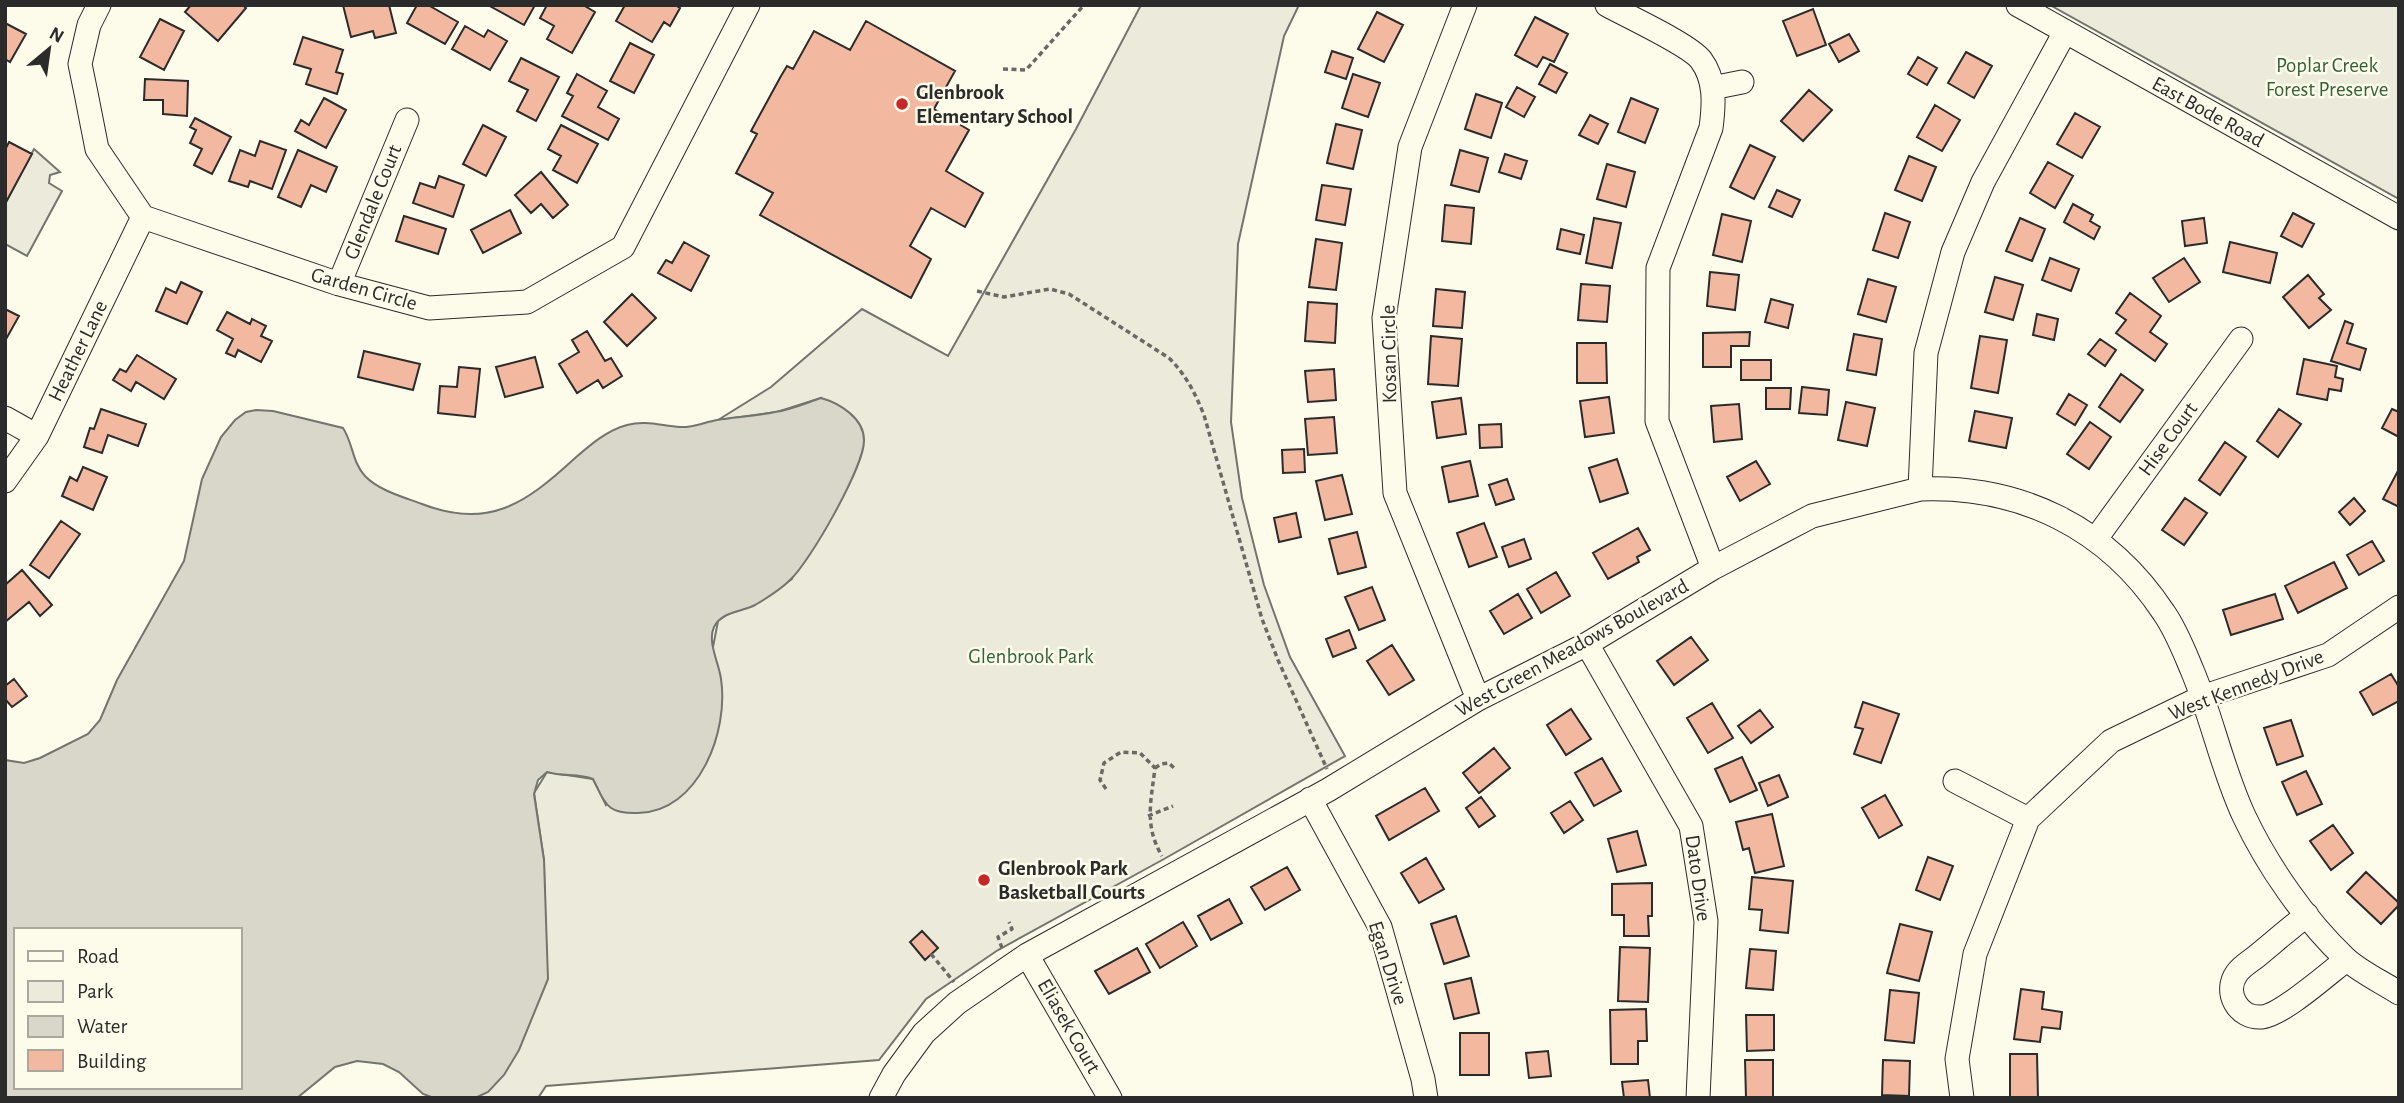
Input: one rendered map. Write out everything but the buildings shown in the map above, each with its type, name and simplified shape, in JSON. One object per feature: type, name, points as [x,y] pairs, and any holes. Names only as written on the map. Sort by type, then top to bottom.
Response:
[{"type":"street","points":[[99,5],[89,25],[80,64],[97,149],[143,216]]},
{"type":"street","name":"Garden Circle","points":[[143,216],[339,284],[429,308],[527,302],[623,247],[748,5]]},
{"type":"street","name":"Kosan Circle","points":[[1465,5],[1410,147],[1384,317],[1395,493],[1478,699]]},
{"type":"street","points":[[1607,5],[1679,44],[1700,59],[1712,88],[1714,104],[1711,128],[1658,268],[1657,421],[1713,568]]},
{"type":"street","name":"East Bode Road","points":[[2018,5],[2399,218]]},
{"type":"street","points":[[1920,489],[1926,353],[1953,252],[1983,182],[2065,32]]},
{"type":"street","points":[[1712,88],[1742,82]]},
{"type":"street","name":"Glendale Court","points":[[339,284],[407,120]]},
{"type":"street","name":"Heather Lane","points":[[5,481],[37,436],[143,216]]},
{"type":"street","name":"Hise Court","points":[[2095,540],[2241,339]]},
{"type":"street","points":[[5,418],[37,436]]},
{"type":"street","name":"West Green Meadows Boulevard","points":[[881,1098],[894,1074],[924,1033],[966,997],[1027,955],[1319,794],[1478,699],[1587,644],[1713,568],[1812,516],[1920,489],[1951,488],[1987,492],[2048,512],[2095,540],[2129,569],[2165,614],[2185,653],[2243,814],[2270,865],[2307,915],[2346,960],[2399,993]]},
{"type":"street","name":"West Kennedy Drive","points":[[1962,1098],[1957,1059],[1975,954],[2028,819],[2111,741],[2202,697],[2328,655],[2399,607]]},
{"type":"street","name":"Dato Drive","points":[[1587,644],[1691,826],[1706,922],[1698,1098]]},
{"type":"street","points":[[1955,781],[2028,819]]},
{"type":"street","name":"Egan Drive","points":[[1319,794],[1380,927],[1426,1098]]},
{"type":"street","points":[[2307,915],[2238,971],[2230,991],[2232,999],[2241,1010],[2249,1015],[2262,1017],[2277,1012],[2346,960]]},
{"type":"street","name":"Eliasek Court","points":[[1027,955],[1110,1098]]},
{"type":"path","points":[[1003,69],[1026,70],[1084,5]]},
{"type":"path","points":[[978,290],[1004,297],[1050,289],[1069,294],[1169,358],[1182,371],[1204,415],[1262,619],[1327,768],[1319,794]]},
{"type":"path","points":[[1107,789],[1100,780],[1104,763],[1121,752],[1140,753],[1155,768]]},
{"type":"path","points":[[1174,876],[1156,847],[1148,816],[1155,768],[1169,763],[1176,770]]},
{"type":"path","points":[[1148,816],[1173,806]]},
{"type":"path","points":[[931,954],[966,997]]},
{"type":"green space","name":"Glenbrook Park","points":[[1141,5],[1299,5],[1284,36],[1238,244],[1231,422],[1242,498],[1264,585],[1290,657],[1345,756],[998,950],[926,999],[879,1060],[546,1086],[538,1098],[474,1098],[545,917],[544,860],[534,793],[547,772],[593,779],[606,805],[713,647],[718,621],[728,614],[754,605],[792,579],[821,398],[777,412],[718,420],[771,387],[862,309],[948,356],[1076,129]]},
{"type":"green space","name":"Poplar Creek Forest Preserve","points":[[2050,5],[2399,5],[2399,199]]},
{"type":"shaded area","points":[[34,149],[60,172],[50,175],[49,183],[62,191],[27,256],[5,244],[5,204]]},
{"type":"water","points":[[821,398],[855,418],[863,432],[864,440],[856,470],[835,513],[799,570],[769,596],[755,605],[727,615],[714,627],[712,639],[721,679],[720,722],[705,765],[693,784],[678,799],[659,809],[638,813],[619,812],[608,806],[593,779],[547,772],[538,780],[534,794],[544,860],[548,979],[519,1050],[504,1075],[488,1092],[475,1098],[434,1098],[423,1094],[399,1072],[383,1064],[357,1061],[335,1067],[297,1098],[5,1098],[5,760],[24,763],[40,758],[88,734],[100,720],[117,680],[184,561],[202,479],[221,437],[235,420],[246,412],[273,411],[343,428],[357,465],[370,481],[391,493],[422,504],[467,514],[487,513],[522,499],[556,475],[592,444],[620,427],[641,423],[689,427],[792,408]]},
{"type":"place","name":"Glenbrook Elementary School","points":[[902,104]]},
{"type":"place","name":"Glenbrook Park Basketball Courts","points":[[984,880]]}]
